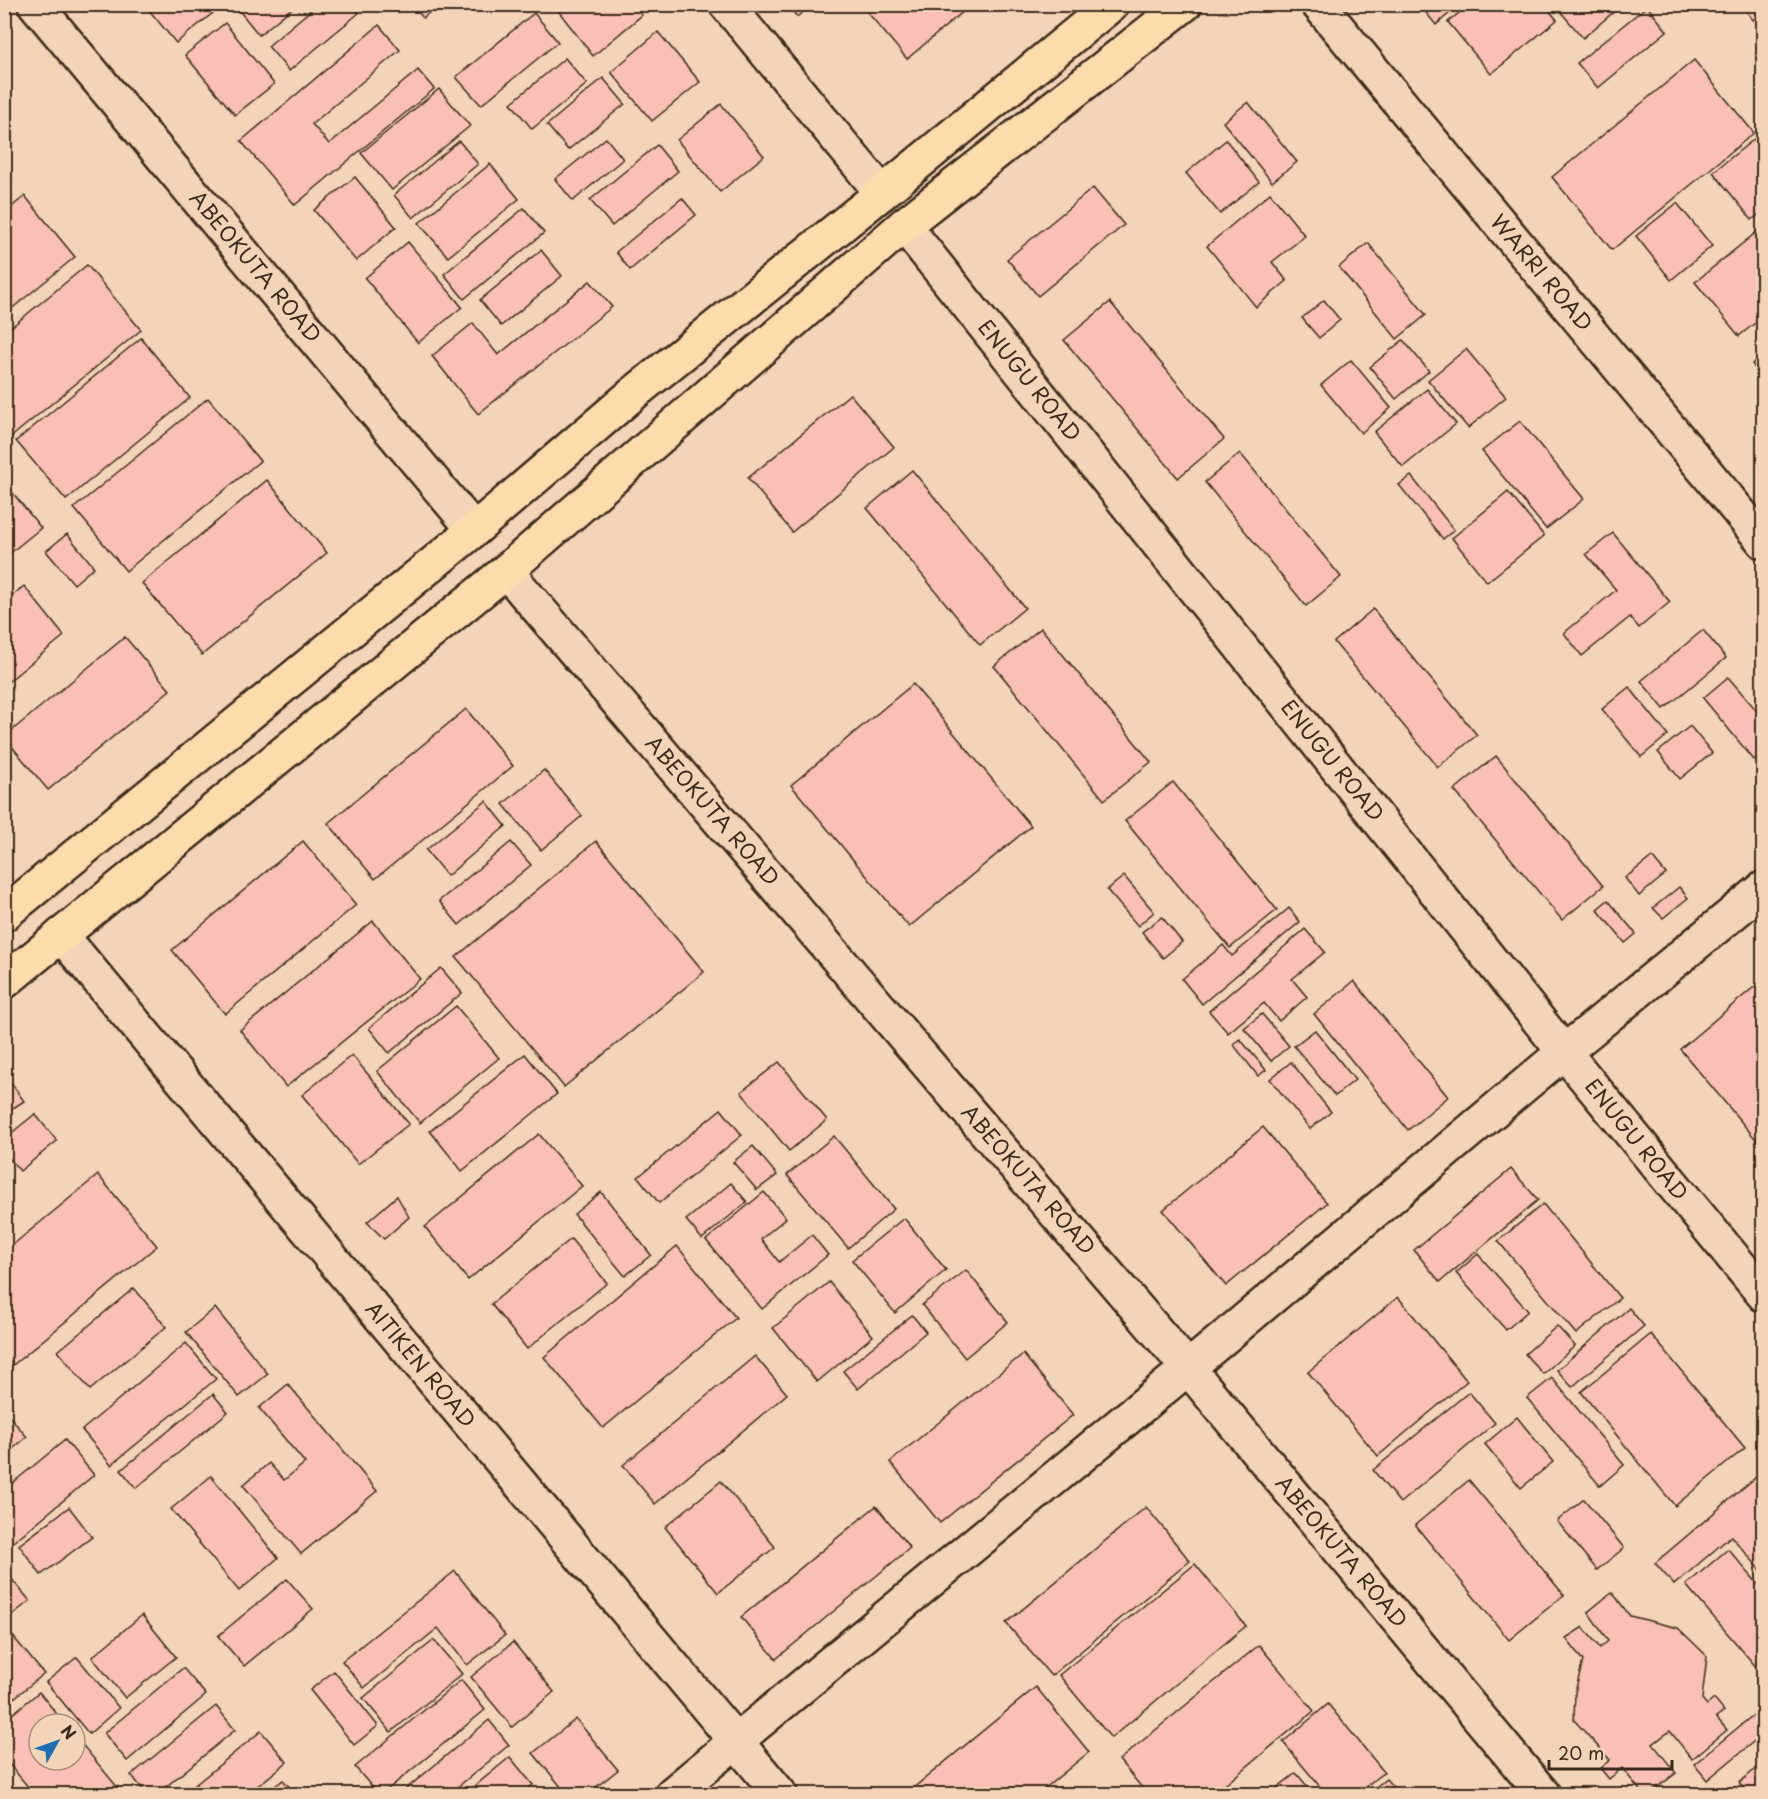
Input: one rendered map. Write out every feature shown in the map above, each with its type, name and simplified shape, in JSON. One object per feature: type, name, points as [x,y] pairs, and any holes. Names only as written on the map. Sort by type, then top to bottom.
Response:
[{"type":"main road","points":[[8,904],[474,530],[634,393],[1112,4]]},
{"type":"main road","points":[[4,982],[506,571],[904,225],[1185,4]]},
{"type":"main road","points":[[634,393],[664,434]]},
{"type":"street","name":"ABEOKUTA ROAD","points":[[35,4],[474,530]]},
{"type":"street","points":[[726,4],[882,193]]},
{"type":"street","name":"WARRI ROAD","points":[[1318,4],[1764,542]]},
{"type":"street","name":"ENUGU ROAD","points":[[904,225],[1564,1052],[1764,1295]]},
{"type":"street","name":"ABEOKUTA ROAD","points":[[506,571],[1188,1368],[1543,1794]]},
{"type":"street","points":[[672,1794],[1764,888]]},
{"type":"street","name":"AITIKEN ROAD","points":[[61,935],[780,1794]]},
{"type":"building","points":[[144,4],[209,4],[214,12],[176,43]]},
{"type":"building","points":[[241,4],[297,4],[259,35],[237,8]]},
{"type":"building","points":[[318,4],[352,4],[359,13],[289,71],[268,46]]},
{"type":"building","points":[[412,4],[439,4],[423,18]]},
{"type":"building","points":[[553,4],[634,4],[642,15],[593,56]]},
{"type":"building","points":[[787,4],[812,4],[797,17]]},
{"type":"building","points":[[866,4],[972,4],[907,59],[863,7]]},
{"type":"building","points":[[1419,4],[1460,4],[1436,25]]},
{"type":"building","points":[[1470,4],[1544,4],[1557,20],[1491,74],[1448,22]]},
{"type":"building","points":[[1568,4],[1623,4],[1583,38],[1560,11]]},
{"type":"building","points":[[1741,4],[1764,4],[1764,12],[1753,20]]},
{"type":"building","points":[[1647,6],[1667,31],[1598,88],[1577,63]]},
{"type":"building","points":[[534,13],[558,42],[481,105],[456,77]]},
{"type":"building","points":[[225,23],[274,84],[235,115],[185,55]]},
{"type":"building","points":[[379,25],[400,50],[312,124],[329,144],[418,70],[434,89],[295,205],[241,141]]},
{"type":"building","points":[[658,32],[700,82],[652,121],[611,72]]},
{"type":"building","points":[[565,58],[587,84],[532,129],[511,103]]},
{"type":"building","points":[[1694,60],[1754,133],[1612,250],[1552,177]]},
{"type":"building","points":[[603,78],[625,104],[568,150],[547,125]]},
{"type":"building","points":[[439,89],[470,126],[392,190],[361,153]]},
{"type":"building","points":[[1248,102],[1297,162],[1272,182],[1223,122]]},
{"type":"building","points":[[721,104],[764,156],[720,192],[677,140]]},
{"type":"building","points":[[1764,131],[1764,210],[1752,220],[1713,172]]},
{"type":"building","points":[[606,138],[623,159],[573,201],[555,179]]},
{"type":"building","points":[[1226,140],[1259,182],[1220,214],[1186,173]]},
{"type":"building","points":[[459,141],[478,164],[413,218],[394,195]]},
{"type":"building","points":[[657,145],[678,171],[612,226],[590,200]]},
{"type":"building","points":[[490,164],[519,199],[448,257],[419,223]]},
{"type":"building","points":[[4,171],[12,180],[4,187]]},
{"type":"building","points":[[355,177],[396,227],[356,261],[314,210]]},
{"type":"building","points":[[1093,188],[1124,225],[1038,296],[1007,259]]},
{"type":"building","points":[[1270,193],[1305,236],[1272,262],[1287,281],[1256,307],[1207,246]]},
{"type":"building","points":[[25,196],[75,257],[4,315],[4,213]]},
{"type":"building","points":[[682,198],[696,215],[630,270],[616,252]]},
{"type":"building","points":[[1677,203],[1712,246],[1671,280],[1636,236]]},
{"type":"building","points":[[524,208],[544,233],[464,299],[444,274]]},
{"type":"building","points":[[1764,226],[1764,316],[1739,336],[1695,282]]},
{"type":"building","points":[[408,242],[462,307],[418,343],[365,278]]},
{"type":"building","points":[[1368,243],[1426,315],[1397,339],[1339,267]]},
{"type":"building","points":[[541,250],[562,276],[501,326],[480,300]]},
{"type":"building","points":[[87,265],[141,330],[10,438],[4,431],[4,333]]},
{"type":"building","points":[[590,281],[612,307],[478,414],[432,356],[473,323],[498,355]]},
{"type":"building","points":[[1324,300],[1340,320],[1319,338],[1302,318]]},
{"type":"building","points":[[1110,302],[1224,439],[1178,478],[1064,340]]},
{"type":"building","points":[[141,338],[190,398],[66,500],[16,441]]},
{"type":"building","points":[[1403,340],[1429,371],[1396,399],[1370,367]]},
{"type":"building","points":[[1466,349],[1506,397],[1468,428],[1428,380]]},
{"type":"building","points":[[1764,354],[1764,377],[1762,378],[1752,364]]},
{"type":"building","points":[[1351,360],[1391,408],[1361,433],[1321,385]]},
{"type":"building","points":[[1427,389],[1456,424],[1403,467],[1374,432]]},
{"type":"building","points":[[850,394],[894,447],[792,532],[748,478]]},
{"type":"building","points":[[208,398],[260,461],[126,571],[74,508]]},
{"type":"building","points":[[1520,421],[1584,499],[1546,529],[1482,451]]},
{"type":"building","points":[[1240,453],[1341,577],[1306,606],[1205,482]]},
{"type":"building","points":[[912,470],[1025,608],[980,645],[867,508]]},
{"type":"building","points":[[1411,476],[1454,530],[1443,539],[1399,485]]},
{"type":"building","points":[[267,480],[327,553],[202,655],[142,583]]},
{"type":"building","points":[[4,482],[41,528],[4,558]]},
{"type":"building","points":[[1508,492],[1544,536],[1487,582],[1452,538]]},
{"type":"building","points":[[1613,533],[1670,602],[1639,628],[1630,617],[1582,656],[1564,633],[1616,590],[1586,554]]},
{"type":"building","points":[[67,534],[94,567],[74,584],[46,551]]},
{"type":"building","points":[[24,586],[64,636],[4,685],[4,602]]},
{"type":"building","points":[[1373,609],[1477,735],[1438,767],[1334,642]]},
{"type":"building","points":[[1041,628],[1151,762],[1104,800],[994,666]]},
{"type":"building","points":[[1703,630],[1726,658],[1664,709],[1641,681]]},
{"type":"building","points":[[125,637],[170,690],[48,790],[4,737]]},
{"type":"building","points":[[1728,677],[1764,719],[1764,752],[1754,760],[1703,698]]},
{"type":"building","points":[[913,684],[1031,826],[909,927],[791,785]]},
{"type":"building","points":[[1629,687],[1668,735],[1641,757],[1602,709]]},
{"type":"building","points":[[466,709],[513,766],[375,879],[328,823]]},
{"type":"building","points":[[1690,726],[1712,753],[1680,779],[1658,752]]},
{"type":"building","points":[[1496,756],[1603,886],[1562,920],[1454,790]]},
{"type":"building","points":[[544,770],[582,816],[541,850],[503,804]]},
{"type":"building","points":[[1173,782],[1277,910],[1230,948],[1125,821]]},
{"type":"building","points":[[486,801],[506,826],[447,876],[426,850]]},
{"type":"building","points":[[303,841],[356,905],[225,1014],[172,950]]},
{"type":"building","points":[[596,841],[704,972],[564,1087],[456,957]]},
{"type":"building","points":[[511,842],[531,865],[459,925],[439,901]]},
{"type":"building","points":[[1652,857],[1666,874],[1639,896],[1625,878]]},
{"type":"building","points":[[1124,876],[1154,912],[1138,926],[1107,890]]},
{"type":"building","points":[[1679,887],[1688,898],[1663,918],[1653,908]]},
{"type":"building","points":[[1608,900],[1636,934],[1625,943],[1597,909]]},
{"type":"building","points":[[1289,908],[1300,922],[1202,1004],[1182,979],[1223,945],[1232,956]]},
{"type":"building","points":[[1162,917],[1182,942],[1163,958],[1142,932]]},
{"type":"building","points":[[373,921],[420,979],[286,1087],[240,1030]]},
{"type":"building","points":[[1305,929],[1325,952],[1292,979],[1307,997],[1279,1021],[1264,1003],[1228,1033],[1209,1011]]},
{"type":"building","points":[[441,968],[462,993],[389,1053],[369,1028]]},
{"type":"building","points":[[1354,981],[1448,1097],[1408,1130],[1314,1014]]},
{"type":"building","points":[[1760,982],[1764,987],[1764,1149],[1680,1049]]},
{"type":"building","points":[[456,1006],[499,1058],[420,1123],[377,1071]]},
{"type":"building","points":[[1262,1014],[1289,1046],[1271,1061],[1244,1028]]},
{"type":"building","points":[[1315,1030],[1355,1080],[1335,1096],[1294,1046]]},
{"type":"building","points":[[1240,1039],[1266,1070],[1258,1076],[1233,1044]]},
{"type":"building","points":[[525,1054],[557,1094],[462,1171],[430,1131]]},
{"type":"building","points":[[352,1055],[409,1124],[358,1164],[302,1095]]},
{"type":"building","points":[[779,1062],[827,1120],[789,1151],[741,1092]]},
{"type":"building","points":[[1291,1062],[1331,1112],[1310,1129],[1270,1079]]},
{"type":"building","points":[[4,1073],[24,1101],[4,1114]]},
{"type":"building","points":[[721,1109],[742,1135],[659,1203],[638,1177]]},
{"type":"building","points":[[35,1114],[57,1141],[20,1171],[4,1152],[4,1139]]},
{"type":"building","points":[[1263,1127],[1327,1203],[1226,1286],[1163,1210]]},
{"type":"building","points":[[539,1134],[582,1186],[468,1280],[425,1227]]},
{"type":"building","points":[[834,1136],[894,1209],[848,1248],[787,1175]]},
{"type":"building","points":[[753,1146],[777,1175],[757,1190],[733,1162]]},
{"type":"building","points":[[1511,1169],[1538,1200],[1440,1282],[1414,1250]]},
{"type":"building","points":[[98,1175],[157,1246],[13,1365],[4,1356],[4,1252]]},
{"type":"building","points":[[731,1183],[747,1202],[702,1239],[686,1220]]},
{"type":"building","points":[[601,1192],[651,1255],[625,1276],[574,1214]]},
{"type":"building","points":[[764,1192],[786,1218],[761,1239],[779,1262],[812,1235],[828,1255],[762,1309],[706,1240]]},
{"type":"building","points":[[397,1196],[409,1217],[384,1239],[367,1222]]},
{"type":"building","points":[[1543,1204],[1620,1298],[1576,1334],[1498,1241]]},
{"type":"building","points":[[904,1218],[946,1270],[895,1313],[852,1260]]},
{"type":"building","points":[[571,1239],[607,1283],[527,1349],[491,1304]]},
{"type":"building","points":[[677,1246],[736,1318],[603,1428],[544,1357]]},
{"type":"building","points":[[1478,1254],[1528,1311],[1506,1330],[1456,1273]]},
{"type":"building","points":[[966,1270],[1008,1322],[965,1358],[922,1305]]},
{"type":"building","points":[[829,1282],[873,1336],[817,1382],[773,1328]]},
{"type":"building","points":[[134,1288],[166,1327],[90,1390],[58,1351]]},
{"type":"building","points":[[1398,1297],[1467,1381],[1378,1456],[1308,1372]]},
{"type":"building","points":[[215,1308],[268,1374],[239,1397],[186,1332]]},
{"type":"building","points":[[1629,1308],[1644,1326],[1572,1387],[1557,1370]]},
{"type":"building","points":[[912,1315],[926,1332],[858,1389],[843,1371]]},
{"type":"building","points":[[1557,1326],[1575,1346],[1543,1374],[1525,1354]]},
{"type":"building","points":[[1651,1334],[1745,1448],[1675,1506],[1581,1392]]},
{"type":"building","points":[[186,1343],[216,1379],[111,1465],[82,1430]]},
{"type":"building","points":[[1023,1354],[1073,1415],[940,1523],[890,1462]]},
{"type":"building","points":[[755,1356],[787,1394],[655,1504],[623,1465]]},
{"type":"building","points":[[1552,1378],[1624,1465],[1600,1486],[1527,1398]]},
{"type":"building","points":[[288,1384],[377,1491],[301,1554],[243,1485],[269,1463],[284,1480],[305,1463],[259,1408]]},
{"type":"building","points":[[1469,1392],[1495,1423],[1400,1503],[1373,1470]]},
{"type":"building","points":[[213,1394],[228,1412],[136,1488],[121,1470]]},
{"type":"building","points":[[9,1416],[27,1437],[4,1456],[4,1420]]},
{"type":"building","points":[[1517,1417],[1553,1462],[1521,1488],[1485,1444]]},
{"type":"building","points":[[65,1440],[94,1475],[6,1548],[4,1490]]},
{"type":"building","points":[[211,1476],[278,1558],[239,1591],[171,1509]]},
{"type":"building","points":[[1756,1477],[1764,1485],[1764,1574],[1731,1536],[1674,1585],[1655,1563]]},
{"type":"building","points":[[1469,1480],[1564,1595],[1509,1640],[1415,1525]]},
{"type":"building","points":[[721,1481],[775,1547],[718,1593],[665,1527]]},
{"type":"building","points":[[1584,1499],[1624,1548],[1597,1570],[1557,1521]]},
{"type":"building","points":[[876,1506],[910,1548],[776,1659],[741,1617]]},
{"type":"building","points":[[69,1507],[92,1537],[41,1575],[19,1545]]},
{"type":"building","points":[[1146,1507],[1190,1561],[1051,1676],[1006,1623]]},
{"type":"building","points":[[1728,1549],[1764,1591],[1764,1676],[1686,1585]]},
{"type":"building","points":[[1195,1564],[1246,1626],[1111,1738],[1059,1675]]},
{"type":"building","points":[[4,1570],[30,1601],[4,1621]]},
{"type":"building","points":[[455,1571],[505,1635],[467,1665],[438,1628],[364,1688],[342,1661]]},
{"type":"building","points":[[287,1579],[313,1609],[244,1666],[218,1636]]},
{"type":"building","points":[[1612,1592],[1630,1616],[1678,1628],[1707,1656],[1702,1699],[1707,1705],[1714,1699],[1724,1711],[1716,1717],[1727,1730],[1692,1759],[1670,1731],[1653,1744],[1676,1773],[1649,1794],[1643,1794],[1622,1768],[1609,1779],[1600,1768],[1610,1760],[1574,1720],[1575,1692],[1583,1661],[1566,1638],[1583,1627],[1600,1648],[1608,1641],[1588,1612]]},
{"type":"building","points":[[142,1615],[176,1657],[125,1698],[92,1657]]},
{"type":"building","points":[[6,1628],[44,1674],[4,1706],[4,1630]]},
{"type":"building","points":[[434,1640],[462,1674],[391,1732],[363,1698]]},
{"type":"building","points":[[513,1642],[554,1692],[512,1727],[471,1677]]},
{"type":"building","points":[[1259,1645],[1314,1711],[1214,1794],[1147,1794],[1119,1760]]},
{"type":"building","points":[[77,1657],[119,1708],[89,1734],[87,1712],[71,1712],[46,1682]]},
{"type":"building","points":[[183,1668],[206,1695],[127,1761],[104,1733]]},
{"type":"building","points":[[334,1671],[378,1726],[354,1745],[310,1690]]},
{"type":"building","points":[[461,1680],[485,1710],[382,1794],[378,1794],[355,1767]]},
{"type":"building","points":[[1036,1687],[1089,1752],[1038,1794],[906,1794]]},
{"type":"building","points":[[39,1692],[55,1712],[27,1712],[27,1772],[87,1772],[87,1750],[123,1794],[34,1794],[4,1758],[4,1721]]},
{"type":"building","points":[[1328,1704],[1384,1772],[1356,1794],[1326,1794],[1283,1742]]},
{"type":"building","points":[[216,1706],[235,1730],[157,1794],[147,1794],[131,1775]]},
{"type":"building","points":[[1758,1711],[1764,1717],[1764,1733],[1707,1780],[1694,1764]]},
{"type":"building","points":[[576,1719],[618,1770],[587,1794],[567,1794],[533,1753]]},
{"type":"building","points":[[489,1720],[509,1745],[449,1794],[400,1794]]},
{"type":"building","points":[[261,1731],[287,1762],[248,1794],[184,1794]]},
{"type":"building","points":[[510,1757],[533,1785],[522,1794],[465,1794]]},
{"type":"building","points":[[1764,1762],[1764,1794],[1748,1794],[1739,1783]]},
{"type":"building","points":[[1296,1773],[1314,1794],[1269,1794]]},
{"type":"building","points":[[1386,1779],[1399,1794],[1367,1794]]},
{"type":"building","points":[[283,1780],[296,1794],[265,1794]]}]
